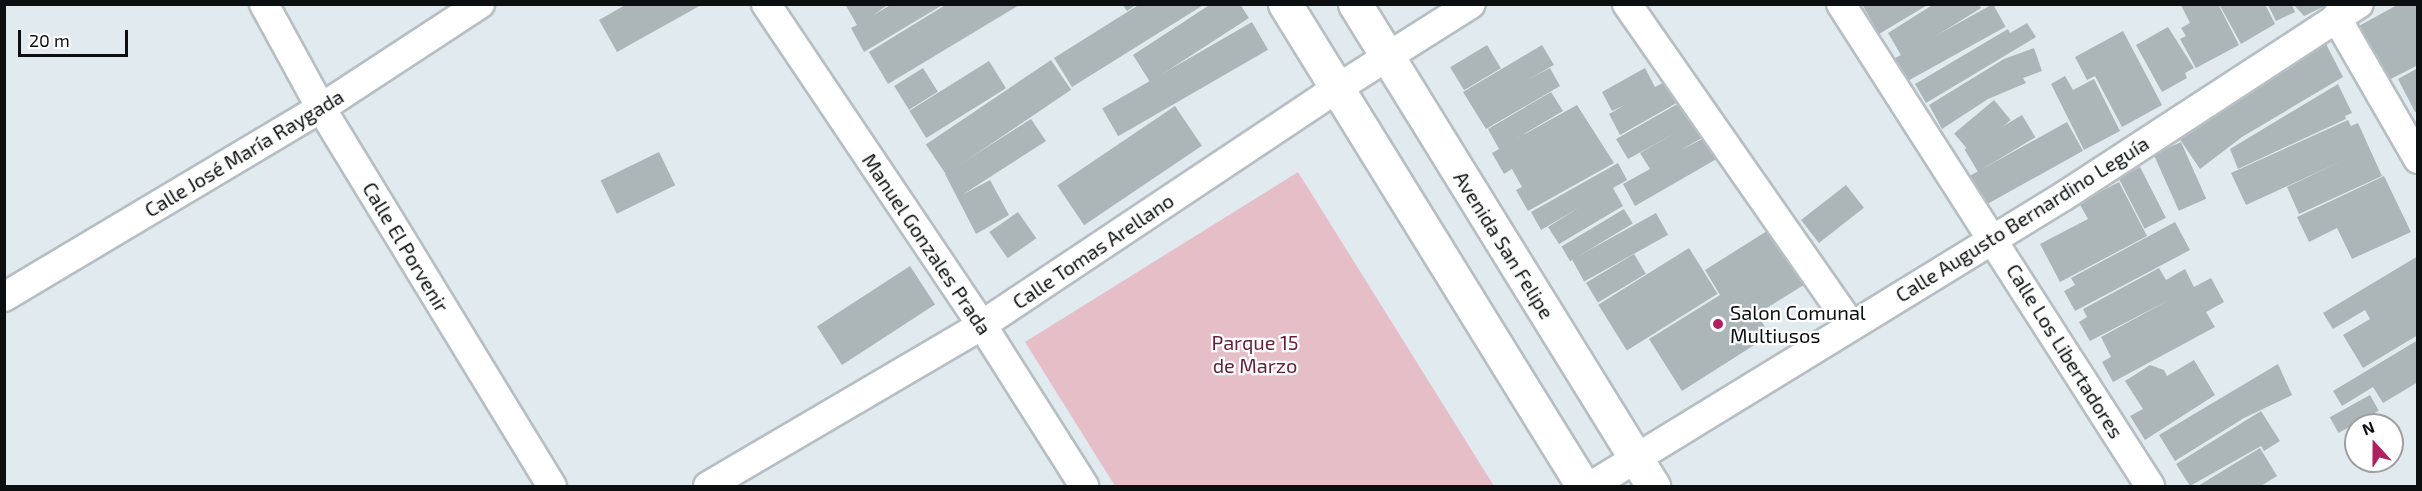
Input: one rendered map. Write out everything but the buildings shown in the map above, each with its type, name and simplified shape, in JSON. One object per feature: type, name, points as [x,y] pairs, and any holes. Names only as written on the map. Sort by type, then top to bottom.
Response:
[{"type":"street","name":"Calle El Porvenir","points":[[264,4],[321,108],[552,486]]},
{"type":"street","name":"Calle José María Raygada","points":[[4,297],[321,108],[480,4]]},
{"type":"street","name":"Manuel Gonzales Prada","points":[[766,4],[982,324],[1084,486]]},
{"type":"street","points":[[1285,4],[1583,486]]},
{"type":"street","name":"Avenida San Felipe","points":[[1354,4],[1645,474]]},
{"type":"street","name":"Calle Tomas Arellano","points":[[708,486],[982,324],[1338,88],[1471,4]]},
{"type":"street","points":[[1627,4],[1851,325]]},
{"type":"street","name":"Calle Los Libertadores","points":[[1841,4],[1994,239],[2150,486]]},
{"type":"street","points":[[2347,11],[2418,159]]},
{"type":"street","name":"Calle Augusto Bernardino Leguía","points":[[1591,486],[1645,474],[1851,325],[1994,239],[2347,11]]},
{"type":"green space","name":"Parque 15 de Marzo","points":[[1298,172],[1494,486],[1115,486],[1025,342]]},
{"type":"place","name":"Salon Comunal Multiusos","points":[[1718,324]]}]
